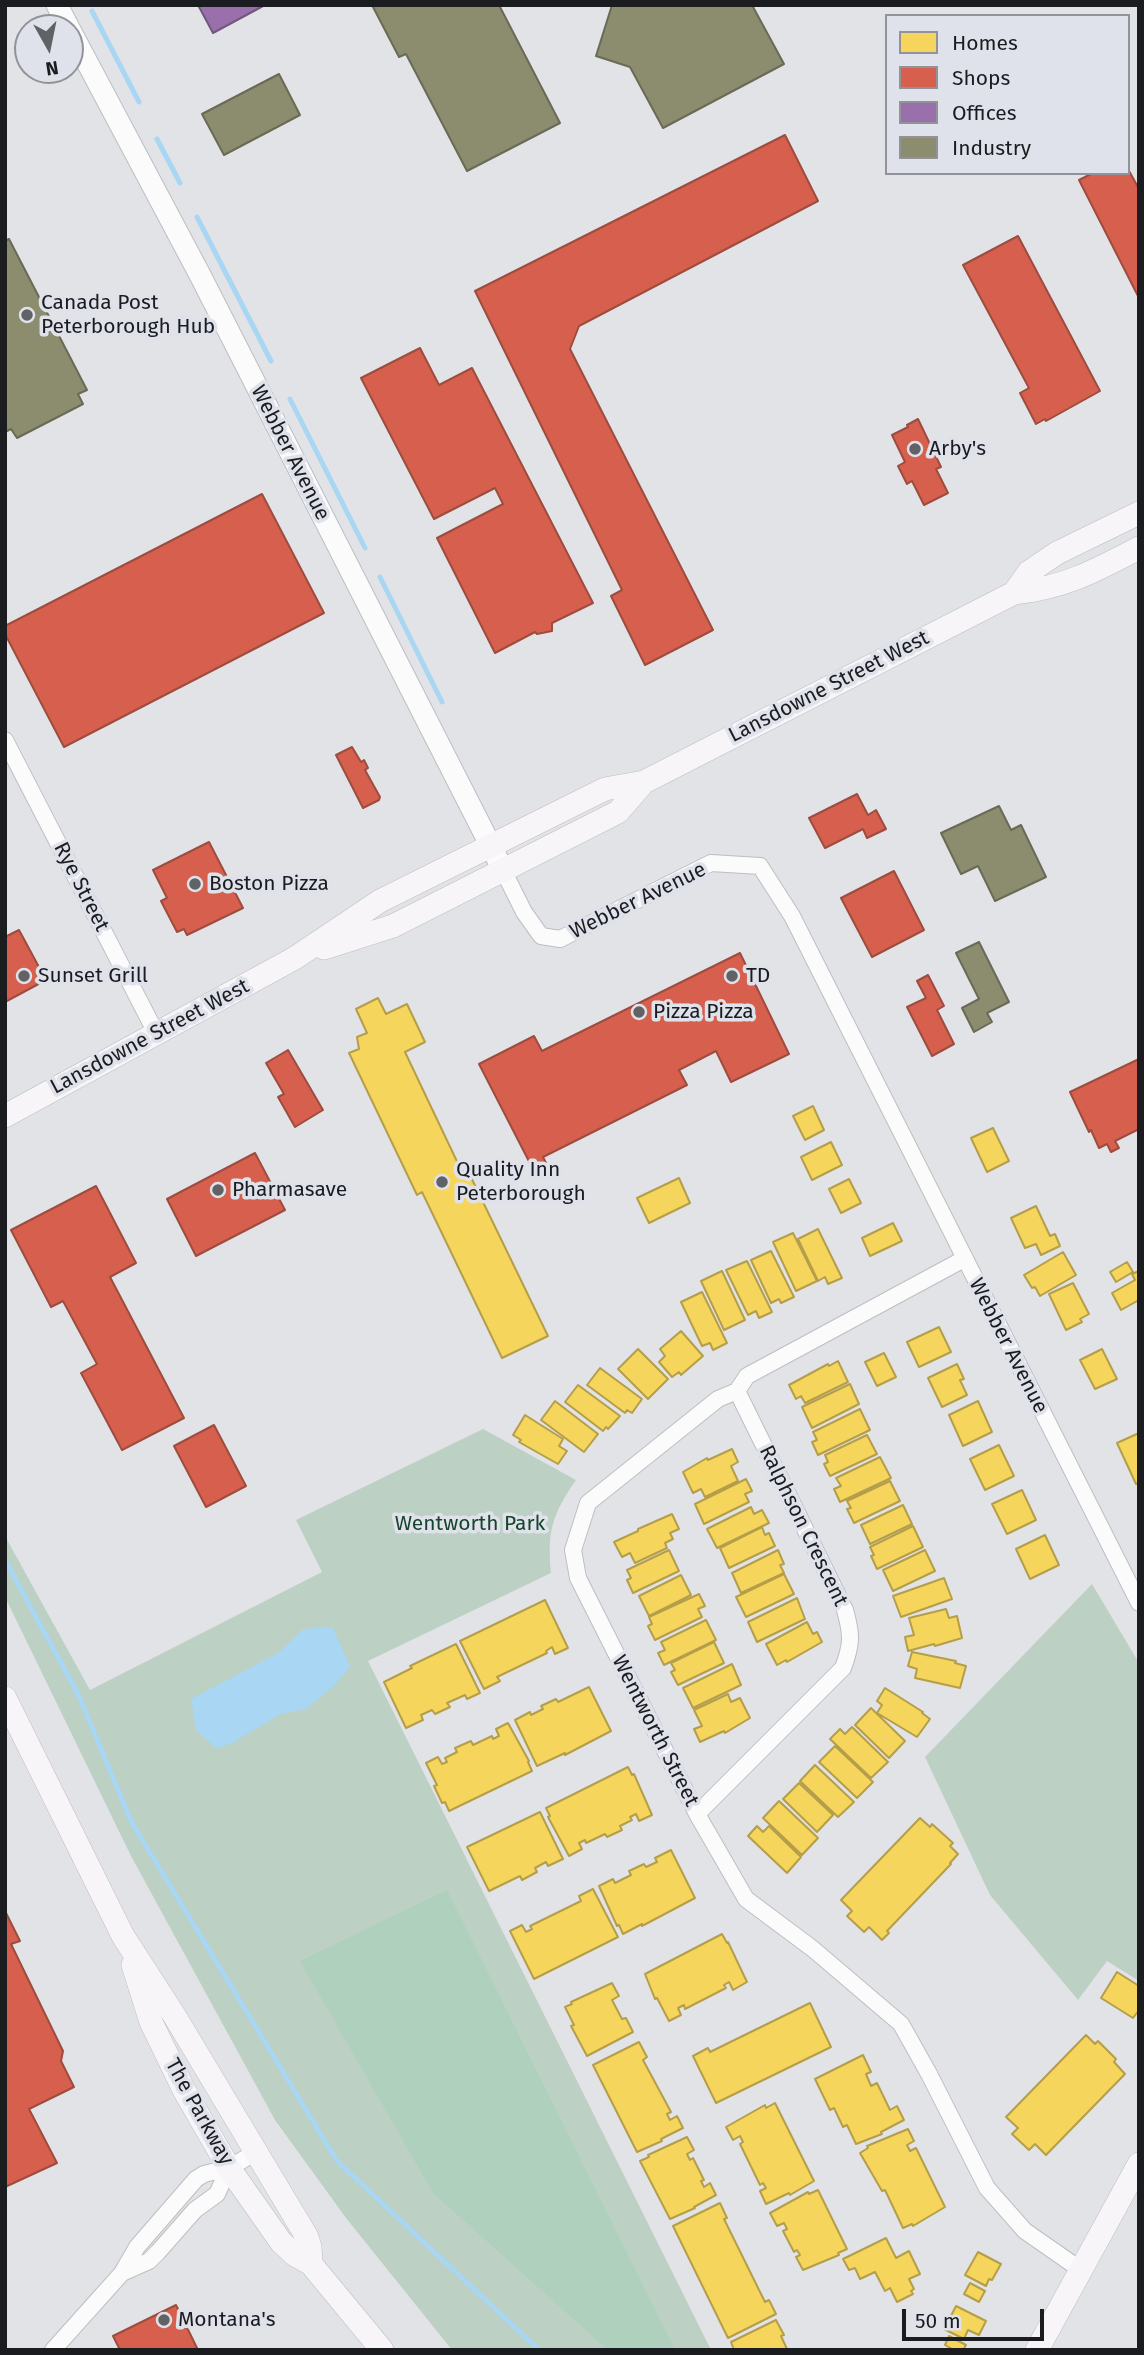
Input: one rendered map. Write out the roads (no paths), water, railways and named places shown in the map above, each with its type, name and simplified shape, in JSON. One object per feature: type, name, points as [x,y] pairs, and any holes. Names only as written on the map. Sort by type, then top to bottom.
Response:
[{"type":"main road","name":"Lansdowne Street West","points":[[1014,593],[1030,572],[1057,553],[1139,513]]},
{"type":"main road","name":"Lansdowne Street West","points":[[5,1116],[295,958],[380,901],[605,789],[644,782],[1014,593],[1044,590],[1077,580],[1139,548]]},
{"type":"main road","name":"Lansdowne Street West","points":[[295,958],[393,926],[618,812],[644,782]]},
{"type":"main road","name":"The Parkway","points":[[5,1698],[124,1936],[307,2237],[311,2264]]},
{"type":"main road","name":"The Parkway","points":[[124,1936],[151,2022],[184,2090],[229,2168],[281,2242],[295,2255],[311,2264],[382,2350]]},
{"type":"main road","points":[[1037,2350],[1139,2164]]},
{"type":"street","name":"Webber Avenue","points":[[84,55],[200,275],[524,912],[541,936],[560,939],[711,863],[760,866],[792,916],[1139,1603]]},
{"type":"street","name":"Rye Street","points":[[5,740],[156,1033]]},
{"type":"street","name":"Wentworth Street","points":[[964,1259],[747,1376],[737,1391],[718,1399],[588,1503],[573,1550],[578,1578],[697,1814],[746,1899],[813,1949],[901,2024],[987,2188],[1025,2231],[1081,2270]]},
{"type":"street","name":"Ralphson Crescent","points":[[697,1814],[843,1668],[851,1648],[851,1631],[845,1610],[737,1391]]},
{"type":"street","points":[[53,2350],[122,2273],[137,2247],[196,2179],[204,2174],[229,2168],[256,2152]]},
{"type":"street","points":[[122,2273],[149,2261],[195,2210],[217,2194],[229,2168]]},
{"type":"water","points":[[333,1627],[350,1667],[333,1687],[306,1709],[281,1714],[217,1749],[196,1730],[191,1699],[278,1653],[303,1629]]},
{"type":"waterway","points":[[92,11],[139,102]]},
{"type":"waterway","points":[[157,139],[180,183]]},
{"type":"waterway","points":[[197,217],[271,361]]},
{"type":"waterway","points":[[290,399],[365,548]]},
{"type":"waterway","points":[[380,577],[442,702]]},
{"type":"waterway","points":[[5,1560],[79,1696],[131,1821],[337,2161],[539,2350]]},
{"type":"place","name":"Canada Post Peterborough Hub","points":[[27,315]]},
{"type":"place","name":"Arby's","points":[[915,449]]},
{"type":"place","name":"Boston Pizza","points":[[195,884]]},
{"type":"place","name":"Sunset Grill","points":[[24,976]]},
{"type":"place","name":"TD","points":[[732,976]]},
{"type":"place","name":"Pizza Pizza","points":[[639,1012]]},
{"type":"place","name":"Quality Inn Peterborough","points":[[442,1182]]},
{"type":"place","name":"Pharmasave","points":[[218,1190]]},
{"type":"place","name":"Montana's","points":[[164,2320]]},
{"type":"park label","name":"Wentworth Park","points":[[470,1524]]}]
